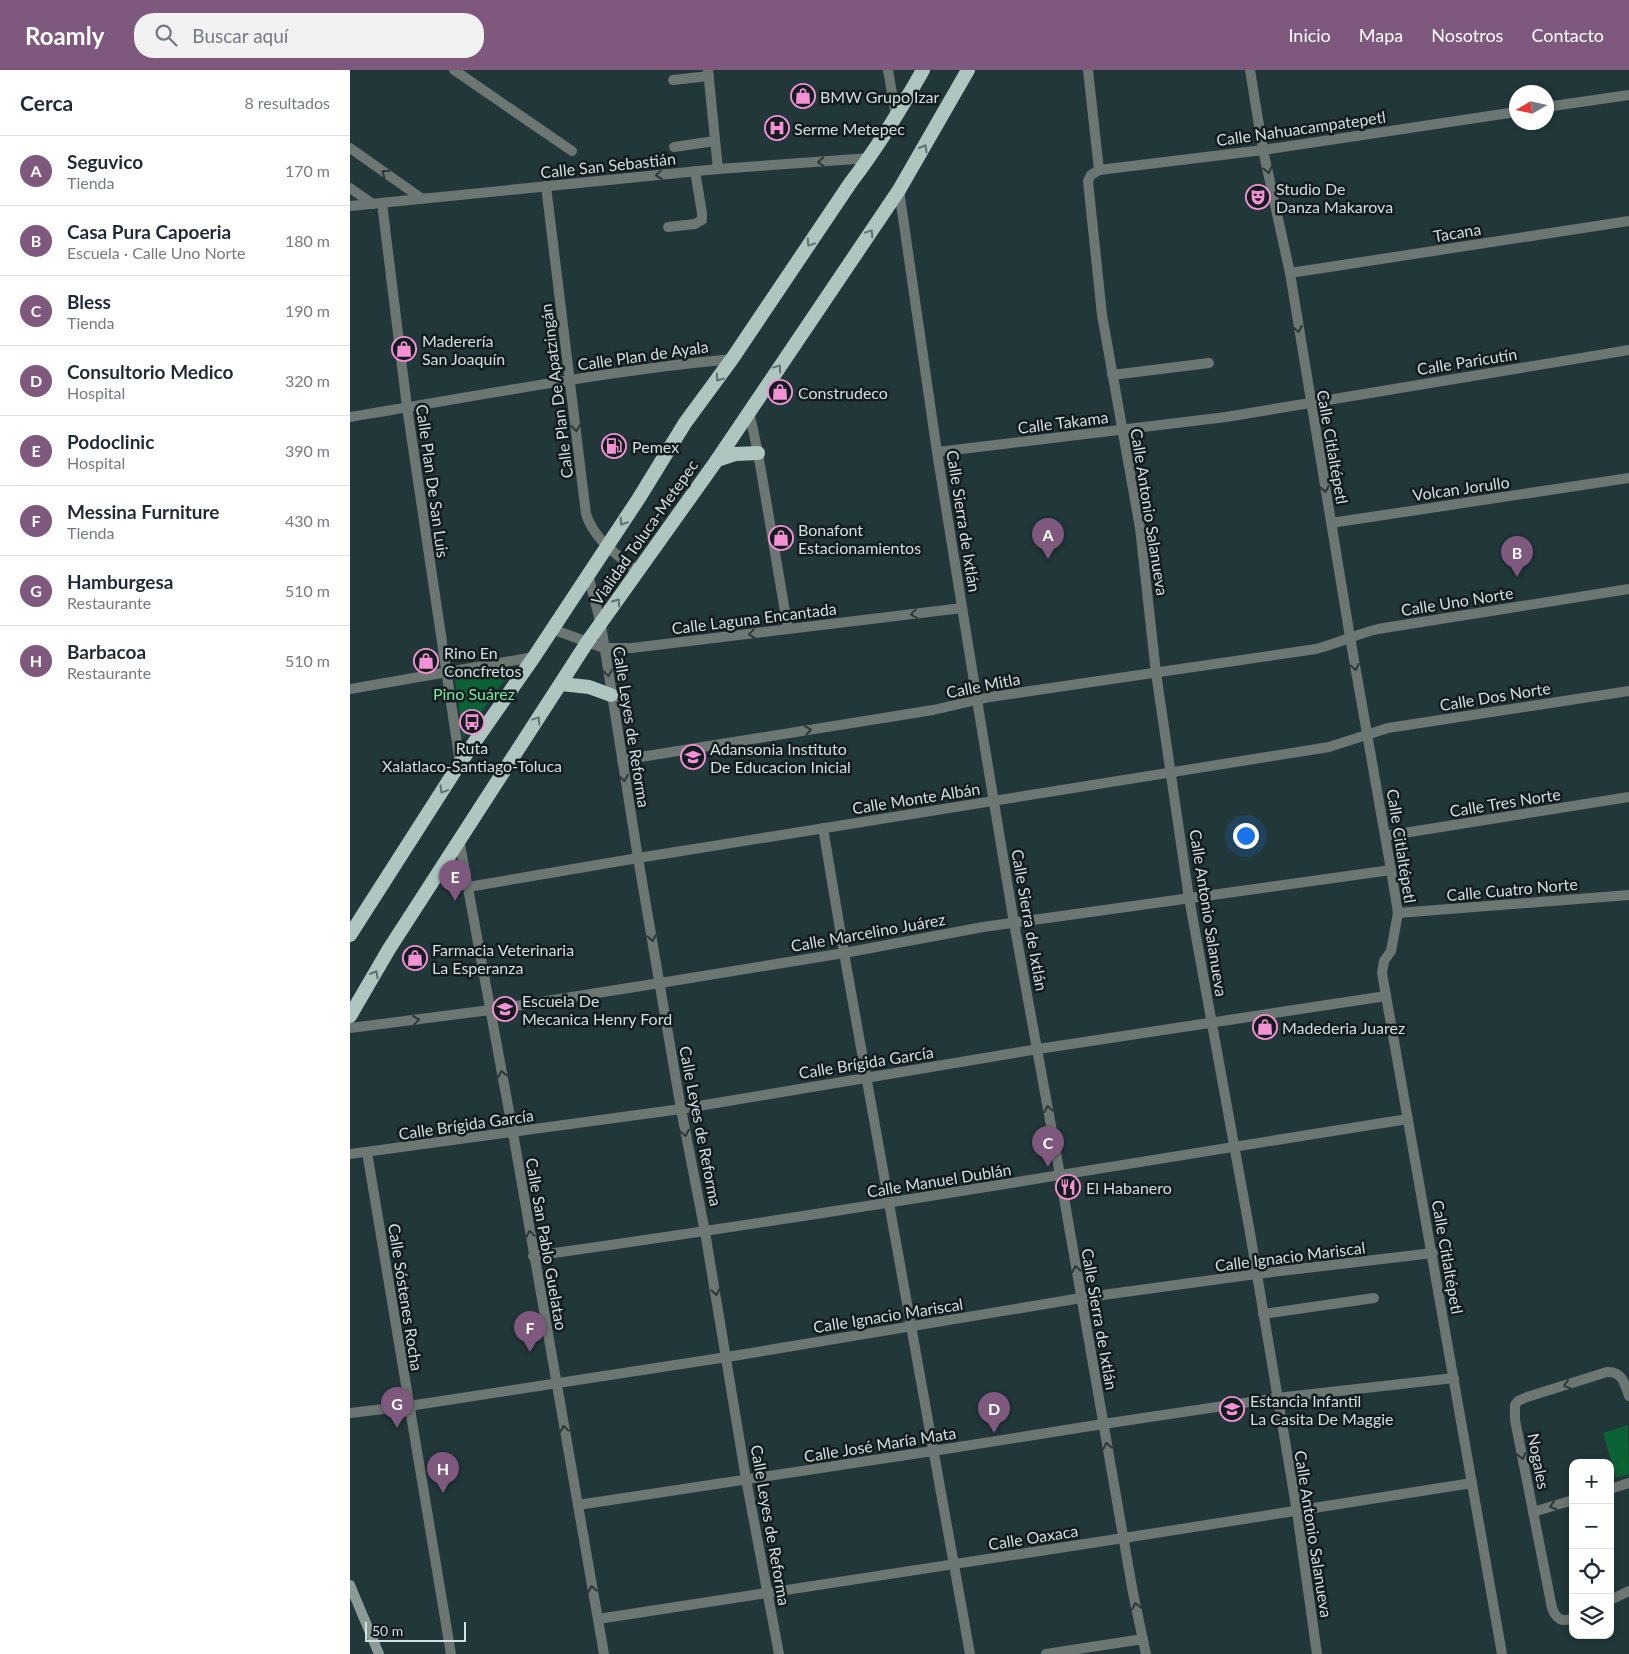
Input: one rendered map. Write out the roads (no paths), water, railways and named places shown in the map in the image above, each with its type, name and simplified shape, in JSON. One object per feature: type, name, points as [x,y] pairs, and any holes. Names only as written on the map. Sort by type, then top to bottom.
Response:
[{"type":"highway","name":"Vialidad Toluca-Metepec","points":[[350,935],[460,763],[534,657],[607,547],[685,423],[732,359],[835,206],[870,158],[923,70]]},
{"type":"highway","name":"Vialidad Toluca-Metepec","points":[[350,1016],[389,949],[588,641],[717,460],[899,190],[968,70]]},
{"type":"highway","points":[[717,460],[735,454],[758,453]]},
{"type":"highway","points":[[561,684],[568,683],[589,687],[611,695]]},
{"type":"main road","points":[[350,1585],[379,1654]]},
{"type":"street","points":[[454,70],[572,151]]},
{"type":"street","points":[[888,70],[896,116]]},
{"type":"street","name":"Calle Antonio Salanueva","points":[[1088,70],[1095,172],[1088,185],[1102,315],[1140,528],[1156,673],[1190,898],[1235,1146],[1297,1512],[1317,1654]]},
{"type":"street","name":"Calle Citlaltépetl","points":[[1250,70],[1264,150],[1290,273],[1310,402],[1398,913],[1391,951],[1384,961],[1382,968],[1502,1654]]},
{"type":"street","points":[[673,80],[708,73],[718,169]]},
{"type":"street","points":[[1554,106],[1629,94]]},
{"type":"street","name":"Calle Nahuacampatepetl","points":[[1095,172],[1264,150],[1509,113]]},
{"type":"street","points":[[674,147],[715,141]]},
{"type":"street","points":[[350,148],[421,198]]},
{"type":"street","name":"Calle San Sebastián","points":[[350,206],[695,171],[870,158]]},
{"type":"street","points":[[668,227],[695,224],[702,220],[695,171]]},
{"type":"street","name":"Calle Plan De Apatzingán","points":[[546,186],[586,514],[592,528],[607,547],[638,572]]},
{"type":"street","points":[[350,188],[378,204]]},
{"type":"street","name":"Calle Sierra de Ixtlán","points":[[899,190],[937,452],[1014,923],[1038,1049],[1133,1593],[1146,1654]]},
{"type":"street","name":"Calle Plan De San Luis","points":[[378,204],[445,674],[460,763]]},
{"type":"street","name":"Tacana","points":[[1290,273],[1629,221]]},
{"type":"street","name":"Calle Paricutín","points":[[1310,402],[1629,350]]},
{"type":"street","name":"Calle Plan de Ayala","points":[[350,417],[570,380],[664,366],[732,359]]},
{"type":"street","points":[[1112,375],[1209,363]]},
{"type":"street","name":"Calle Takama","points":[[937,452],[1244,414],[1286,408],[1310,402]]},
{"type":"street","points":[[749,411],[788,629]]},
{"type":"street","name":"Volcan Jorullo","points":[[1331,523],[1629,478]]},
{"type":"street","name":"Calle Leyes de Reforma","points":[[588,574],[601,625],[611,695],[681,1109],[705,1232],[746,1479],[779,1654]]},
{"type":"street","name":"Calle Uno Norte","points":[[1350,638],[1359,633],[1629,589]]},
{"type":"street","name":"Calle Laguna Encantada","points":[[552,630],[604,648],[652,646],[962,608]]},
{"type":"street","name":"Calle Mitla","points":[[622,760],[933,710],[977,700],[1316,649],[1350,638]]},
{"type":"street","points":[[350,689],[534,657]]},
{"type":"street","name":"Calle Dos Norte","points":[[1367,735],[1406,725],[1629,691]]},
{"type":"street","name":"Calle Monte Albán","points":[[468,888],[638,858],[1329,747],[1367,735]]},
{"type":"street","name":"Calle Tres Norte","points":[[1385,836],[1629,798]]},
{"type":"street","points":[[823,828],[970,1654]]},
{"type":"street","name":"Calle San Pablo Guelatao","points":[[459,839],[513,1133],[604,1654]]},
{"type":"street","name":"Calle Marcelino Juárez","points":[[350,1028],[490,1010],[660,983],[844,953],[946,933],[1391,870]]},
{"type":"street","name":"Calle Cuatro Norte","points":[[1398,913],[1629,895]]},
{"type":"street","name":"Calle Brígida García","points":[[350,1154],[681,1109],[1038,1049],[1386,996]]},
{"type":"street","name":"Calle Manuel Dublán","points":[[533,1256],[705,1232],[1408,1119]]},
{"type":"street","name":"Calle Sóstenes Rocha","points":[[367,1152],[451,1654]]},
{"type":"street","name":"Calle Ignacio Mariscal","points":[[350,1413],[409,1406],[727,1357],[1081,1298],[1256,1274],[1433,1254]]},
{"type":"street","points":[[1263,1314],[1374,1298]]},
{"type":"street","name":"Nogales","points":[[1568,1619],[1557,1617],[1552,1608],[1515,1420],[1514,1405],[1518,1401],[1607,1372],[1614,1372],[1619,1375],[1629,1396]]},
{"type":"street","name":"Calle José María Mata","points":[[578,1505],[1277,1398],[1454,1378]]},
{"type":"street","name":"Calle Oaxaca","points":[[598,1619],[1297,1512],[1472,1483]]},
{"type":"street","points":[[1614,1488],[1629,1483]]},
{"type":"street","points":[[1534,1512],[1569,1501]]},
{"type":"street","points":[[1614,1598],[1629,1591]]},
{"type":"street","points":[[1046,1654],[1143,1640]]},
{"type":"place","name":"BMW Grupo Izar","points":[[803,96]]},
{"type":"place","name":"Serme Metepec","points":[[777,128]]},
{"type":"place","name":"Studio De Danza Makarova","points":[[1258,197]]},
{"type":"place","name":"Maderería San Joaquín","points":[[404,349]]},
{"type":"place","name":"Construdeco","points":[[780,392]]},
{"type":"place","name":"Pemex","points":[[614,446]]},
{"type":"place","name":"Bonafont Estacionamientos","points":[[781,538]]},
{"type":"place","name":"Seguvico","points":[[1048,559]]},
{"type":"place","name":"Casa Pura Capoeria","points":[[1517,577]]},
{"type":"place","name":"Rino En Concfretos","points":[[426,661]]},
{"type":"place","name":"Ruta Xalatlaco-Santiago-Toluca","points":[[472,722]]},
{"type":"place","name":"Adansonia Instituto De Educacion Inicial","points":[[693,757]]},
{"type":"place","name":"Podoclinic","points":[[455,901]]},
{"type":"place","name":"Farmacia Veterinaria La Esperanza","points":[[415,958]]},
{"type":"place","name":"Escuela De Mecanica Henry Ford","points":[[505,1009]]},
{"type":"place","name":"Madederia Juarez","points":[[1265,1027]]},
{"type":"place","name":"Bless","points":[[1048,1167]]},
{"type":"place","name":"El Habanero","points":[[1068,1187]]},
{"type":"place","name":"Messina Furniture","points":[[530,1352]]},
{"type":"place","name":"Estancia Infantil La Casita De Maggie","points":[[1232,1409]]},
{"type":"place","name":"Hamburgesa","points":[[397,1428]]},
{"type":"place","name":"Consultorio Medico","points":[[994,1433]]},
{"type":"place","name":"Barbacoa","points":[[443,1493]]},
{"type":"park label","name":"Pino Suárez","points":[[474,693]]}]
